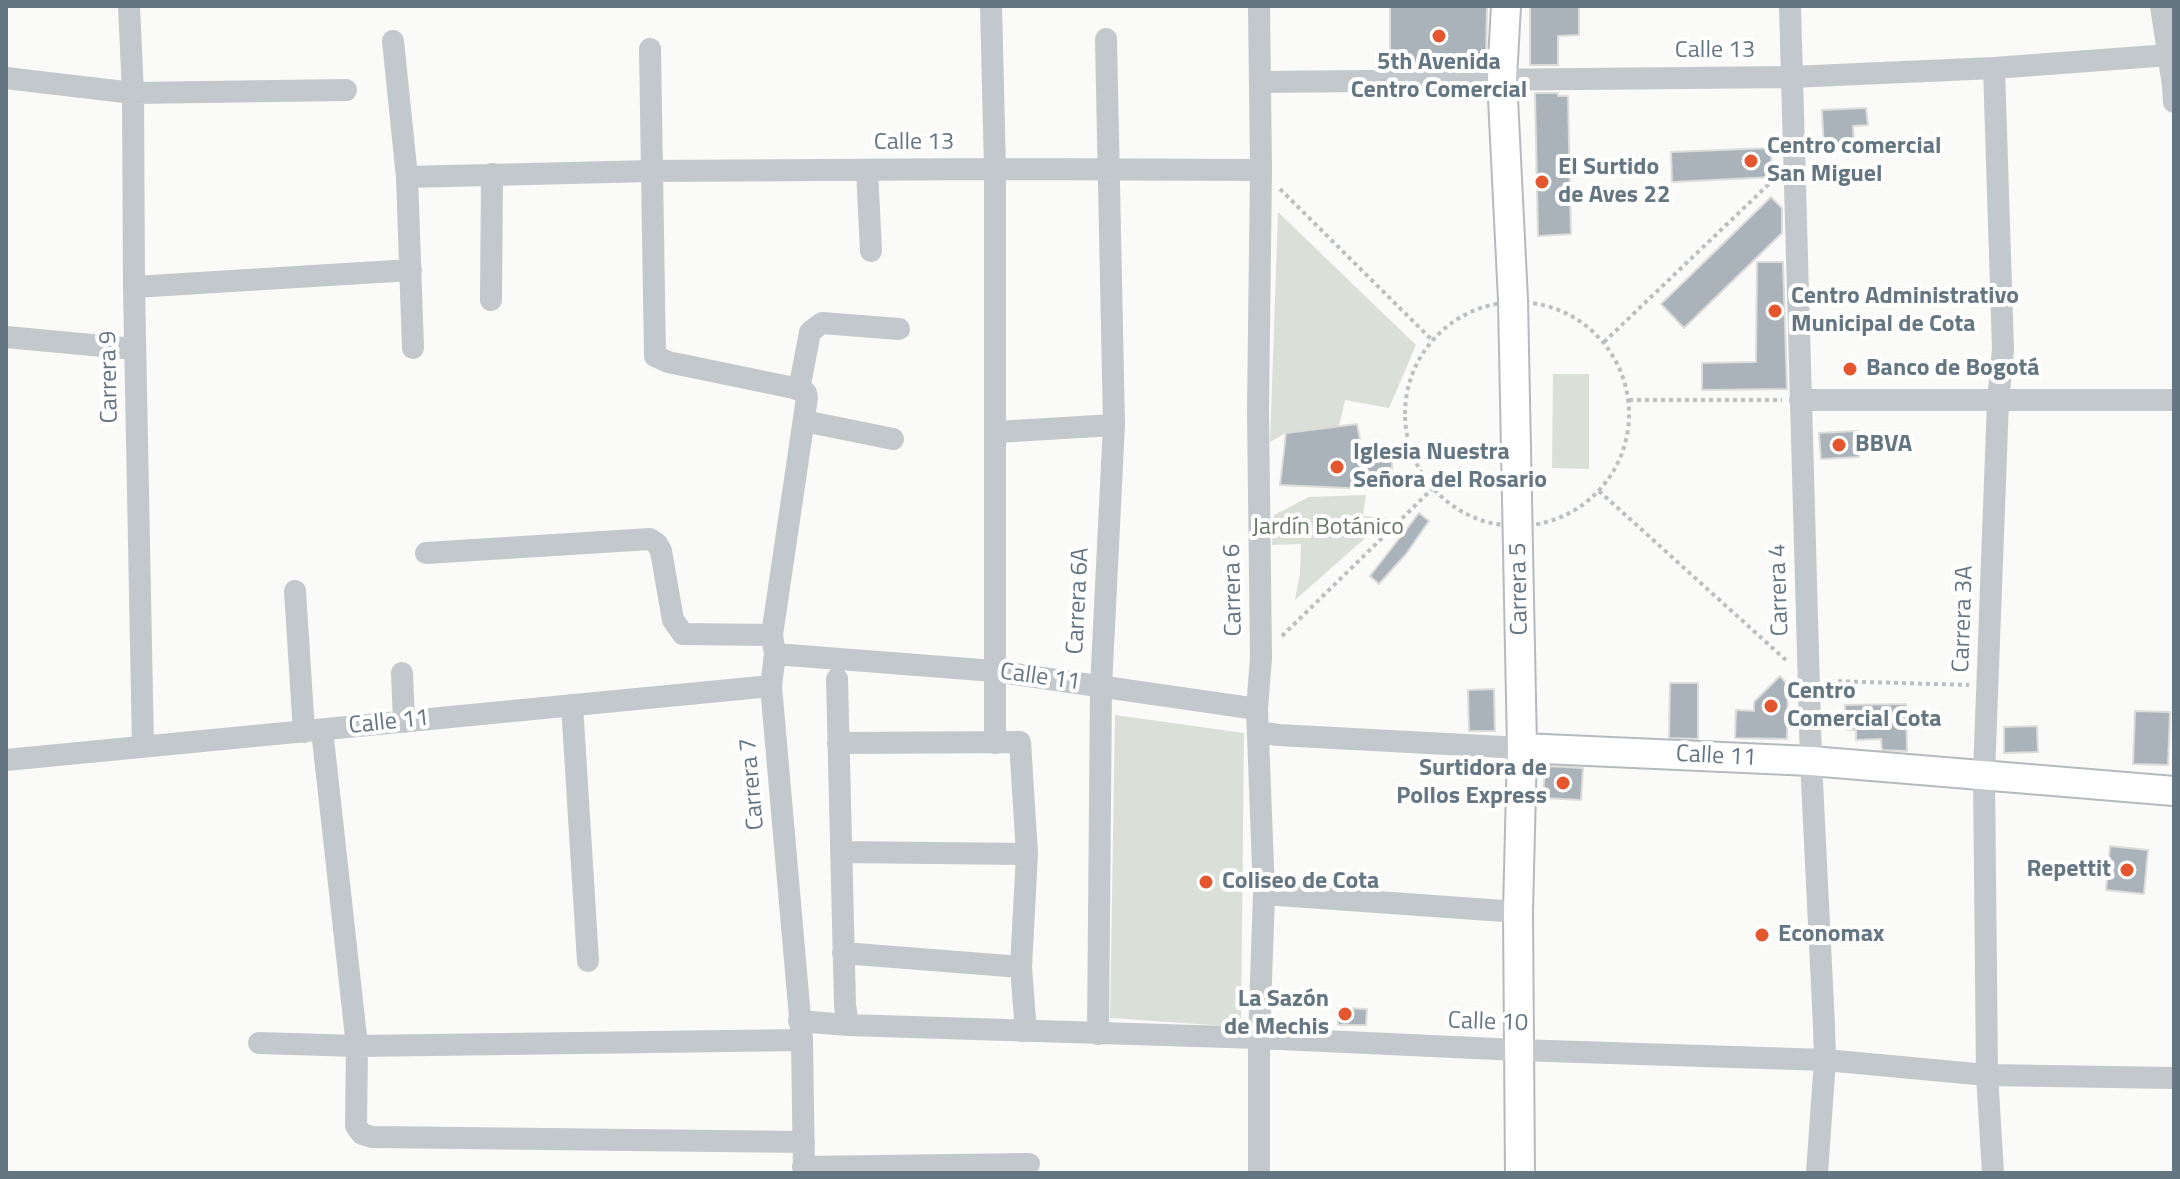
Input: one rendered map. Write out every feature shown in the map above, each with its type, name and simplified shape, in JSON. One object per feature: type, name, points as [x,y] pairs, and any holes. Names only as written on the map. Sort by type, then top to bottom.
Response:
[{"type":"main road","name":"Carrera 5","points":[[1506,6],[1502,78],[1513,300],[1522,748],[1518,912],[1520,1173]]},
{"type":"main road","name":"Calle 11","points":[[1522,748],[1811,761],[2174,791]]},
{"type":"street","name":"Carrera 9","points":[[129,6],[143,747]]},
{"type":"street","points":[[991,6],[995,169],[995,743]]},
{"type":"street","name":"Carrera 6","points":[[1259,6],[1261,658],[1257,709],[1264,894],[1259,1038],[1259,1173]]},
{"type":"street","name":"Carrera 4","points":[[1790,6],[1811,761],[1825,1060],[1817,1173]]},
{"type":"street","points":[[2161,6],[2174,102]]},
{"type":"street","name":"Carrera 6A","points":[[1098,1034],[1101,687],[1114,425],[1106,39]]},
{"type":"street","points":[[393,41],[407,177],[413,348]]},
{"type":"street","points":[[650,49],[655,356],[668,362],[802,391]]},
{"type":"street","name":"Calle 13","points":[[1261,82],[1791,77],[1994,68],[2169,55]]},
{"type":"street","name":"Carrera 3A","points":[[1993,1173],[1987,1075],[1984,774],[1998,401],[2003,349],[1994,68]]},
{"type":"street","points":[[6,78],[133,93],[346,90]]},
{"type":"street","points":[[867,170],[871,251]]},
{"type":"street","name":"Calle 13","points":[[407,177],[651,171],[1261,170]]},
{"type":"street","points":[[491,300],[492,174]]},
{"type":"street","points":[[134,287],[411,270]]},
{"type":"street","name":"Carrera 7","points":[[803,1170],[800,1031],[771,686],[807,398],[802,391],[810,332],[822,323],[899,329]]},
{"type":"street","points":[[6,337],[135,349]]},
{"type":"street","points":[[1800,400],[2174,400]]},
{"type":"street","points":[[804,421],[893,439]]},
{"type":"street","points":[[996,432],[1114,425]]},
{"type":"street","name":"Calle 11","points":[[426,553],[650,539],[661,551],[673,620],[683,634],[994,671],[1257,709]]},
{"type":"street","points":[[295,591],[357,1046],[356,1126],[362,1134],[372,1137],[804,1142]]},
{"type":"street","points":[[402,673],[404,722]]},
{"type":"street","points":[[837,679],[843,953],[848,1025]]},
{"type":"street","name":"Calle 11","points":[[6,760],[771,686]]},
{"type":"street","points":[[572,705],[588,961]]},
{"type":"street","name":"Calle 11","points":[[1258,732],[1522,748]]},
{"type":"street","points":[[838,743],[1020,742],[1027,854],[1021,967],[1025,1019],[1022,1031]]},
{"type":"street","points":[[841,852],[1027,854]]},
{"type":"street","points":[[1264,894],[1518,912]]},
{"type":"street","points":[[843,953],[1021,967]]},
{"type":"street","name":"Calle 10","points":[[259,1043],[357,1046],[800,1031],[848,1025],[1825,1060],[1987,1075],[2174,1078]]},
{"type":"street","points":[[803,1170],[1029,1164]]},
{"type":"path","points":[[1261,170],[1432,340]]},
{"type":"path","points":[[1604,342],[1771,182],[1794,175]]},
{"type":"path","points":[[1629,400],[1800,400]]},
{"type":"path","points":[[1261,658],[1432,489]]},
{"type":"path","points":[[1599,491],[1809,680],[1987,685]]},
{"type":"green space","points":[[1278,212],[1416,345],[1389,408],[1345,400],[1339,426],[1286,433],[1270,442]]},
{"type":"green space","points":[[1553,374],[1589,374],[1589,469],[1552,468]]},
{"type":"green space","name":"Jardín Botánico","points":[[1366,495],[1363,516],[1388,518],[1295,600],[1301,544],[1272,545],[1274,515],[1309,497]]},
{"type":"green space","points":[[1115,715],[1244,733],[1241,1027],[1110,1018]]},
{"type":"building","name":"5th Avenida Centro Comercial","points":[[1390,6],[1487,6],[1486,65],[1390,67]]},
{"type":"building","points":[[1530,6],[1579,6],[1579,35],[1558,36],[1558,65],[1530,65]]},
{"type":"building","points":[[1535,93],[1568,96],[1571,234],[1538,236]]},
{"type":"building","points":[[1866,108],[1868,125],[1853,126],[1854,150],[1824,152],[1822,110]]},
{"type":"building","points":[[1771,148],[1772,177],[1672,182],[1671,152]]},
{"type":"building","points":[[1771,197],[1782,208],[1782,233],[1684,328],[1661,304]]},
{"type":"building","points":[[1757,262],[1783,262],[1787,389],[1702,390],[1702,363],[1756,362]]},
{"type":"building","name":"Iglesia Nuestra Señora del Rosario","points":[[1357,424],[1362,449],[1392,449],[1392,490],[1280,485],[1286,433]]},
{"type":"building","name":"BBVA","points":[[1858,431],[1859,457],[1821,459],[1819,433]]},
{"type":"building","points":[[1419,513],[1429,521],[1406,554],[1379,584],[1370,576]]},
{"type":"building","name":"Centro Comercial Cota","points":[[1780,676],[1788,685],[1787,739],[1735,738],[1736,710],[1754,711],[1754,702]]},
{"type":"building","points":[[1670,683],[1698,683],[1698,739],[1669,738]]},
{"type":"building","points":[[1494,689],[1495,731],[1469,731],[1468,690]]},
{"type":"building","points":[[1906,704],[1907,751],[1882,750],[1881,739],[1856,740],[1856,730],[1846,730],[1845,705]]},
{"type":"building","points":[[2135,711],[2170,712],[2168,765],[2133,764]]},
{"type":"building","points":[[2037,726],[2038,752],[2004,753],[2004,727]]},
{"type":"building","name":"Surtidora de Pollos Express","points":[[1545,766],[1583,768],[1581,800],[1543,798]]},
{"type":"building","name":"Repettit","points":[[2110,846],[2148,850],[2144,894],[2106,890]]},
{"type":"building","points":[[1338,1008],[1367,1009],[1366,1025],[1338,1025]]},
{"type":"place","name":"5th Avenida Centro Comercial","points":[[1439,36]]},
{"type":"place","name":"Centro comercial San Miguel","points":[[1751,161]]},
{"type":"place","name":"El Surtido de Aves 22","points":[[1542,182]]},
{"type":"place","name":"Centro Administrativo Municipal de Cota","points":[[1775,311]]},
{"type":"place","name":"Banco de Bogotá","points":[[1850,369]]},
{"type":"place","name":"BBVA","points":[[1839,445]]},
{"type":"place","name":"Iglesia Nuestra Señora del Rosario","points":[[1337,467]]},
{"type":"place","name":"Centro Comercial Cota","points":[[1771,706]]},
{"type":"place","name":"Surtidora de Pollos Express","points":[[1563,783]]},
{"type":"place","name":"Repettit","points":[[2127,870]]},
{"type":"place","name":"Coliseo de Cota","points":[[1206,882]]},
{"type":"place","name":"Economax","points":[[1762,935]]},
{"type":"place","name":"La Sazón de Mechis","points":[[1345,1014]]}]
